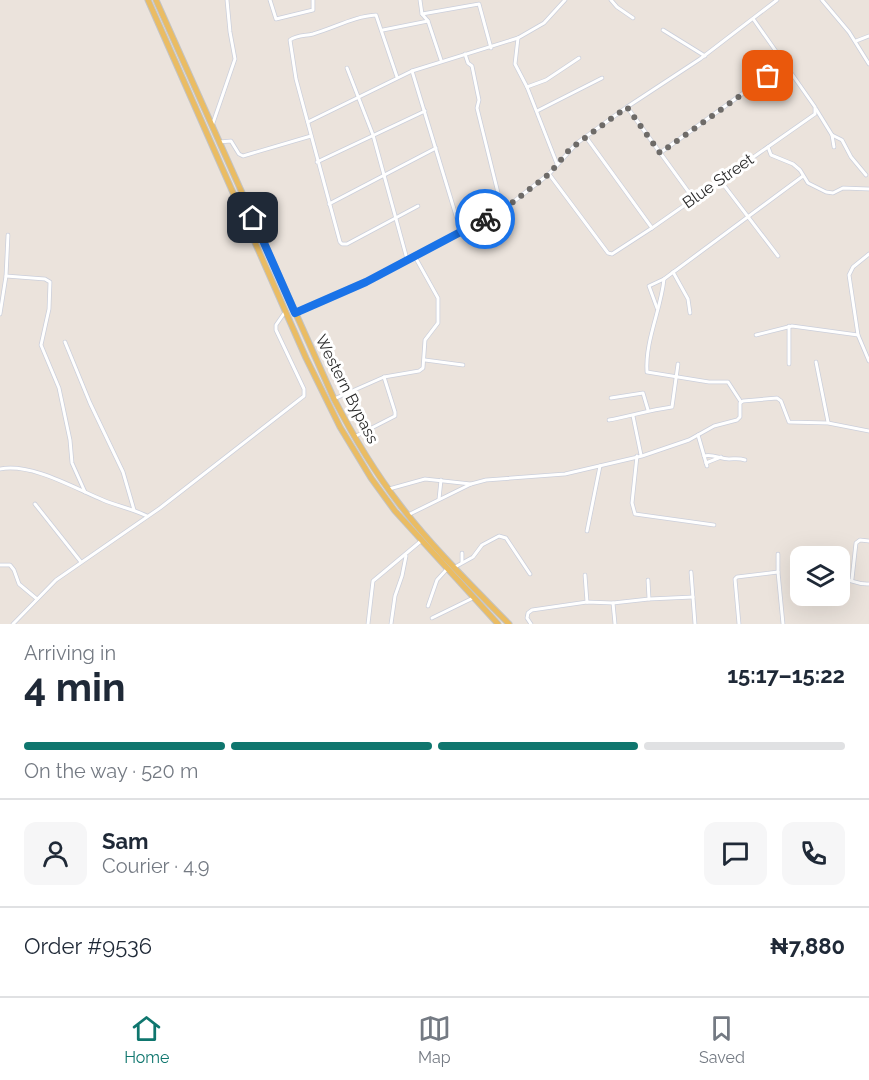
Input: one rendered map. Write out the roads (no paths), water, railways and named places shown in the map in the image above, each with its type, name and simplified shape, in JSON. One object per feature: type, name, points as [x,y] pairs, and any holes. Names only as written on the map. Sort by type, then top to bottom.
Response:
[{"type":"main road","name":"Western Bypass","points":[[148,0],[328,405],[353,451],[382,493],[422,542],[498,624]]},
{"type":"main road","name":"Western Bypass","points":[[158,1],[295,313],[354,437],[408,515],[509,624]]},
{"type":"main road","points":[[481,605],[486,600]]},
{"type":"street","points":[[212,125],[235,59],[227,0]]},
{"type":"street","points":[[270,0],[276,19],[313,10],[314,0]]},
{"type":"street","points":[[420,0],[422,14],[428,21],[441,60]]},
{"type":"street","points":[[308,122],[412,71],[441,60],[491,48],[518,38],[544,23],[565,0]]},
{"type":"street","points":[[611,0],[619,9],[633,18]]},
{"type":"street","points":[[295,313],[366,282],[502,209],[549,174],[570,149],[627,107],[705,56],[777,0]]},
{"type":"street","points":[[822,0],[856,41],[869,64]]},
{"type":"street","points":[[422,14],[479,3],[491,48]]},
{"type":"street","points":[[397,77],[378,15],[375,14],[292,38],[290,42],[296,79],[340,242],[344,244],[418,206]]},
{"type":"street","points":[[753,19],[815,107],[832,135],[834,147]]},
{"type":"street","points":[[383,31],[428,21]]},
{"type":"street","points":[[663,30],[705,56]]},
{"type":"street","points":[[856,41],[869,36]]},
{"type":"street","points":[[518,38],[514,62],[527,87],[557,164]]},
{"type":"street","points":[[465,54],[468,63],[472,66],[479,100],[477,108],[502,209]]},
{"type":"street","points":[[527,87],[546,80],[579,58]]},
{"type":"street","points":[[660,153],[785,63]]},
{"type":"street","points":[[347,68],[373,135],[406,259]]},
{"type":"street","points":[[412,71],[461,232]]},
{"type":"street","points":[[536,111],[602,78]]},
{"type":"street","points":[[627,107],[693,198]]},
{"type":"street","name":"Blue Street","points":[[549,174],[608,253],[613,253],[814,114],[815,107]]},
{"type":"street","points":[[317,162],[426,111]]},
{"type":"street","points":[[832,135],[842,141],[850,157],[866,175]]},
{"type":"street","points":[[219,142],[231,141],[239,154],[243,156],[311,136]]},
{"type":"street","points":[[586,137],[652,228]]},
{"type":"street","points":[[768,147],[771,154],[793,164],[800,170],[808,183],[830,193],[843,188],[869,189]]},
{"type":"street","points":[[329,204],[436,148]]},
{"type":"street","points":[[657,308],[649,286],[674,272],[803,176]]},
{"type":"street","points":[[720,180],[778,255]]},
{"type":"street","points":[[0,314],[6,276],[8,235]]},
{"type":"street","points":[[869,254],[853,267],[849,275],[858,335],[869,361]]},
{"type":"street","points":[[334,399],[384,377],[419,371],[423,368],[425,340],[438,323],[438,298],[414,255]]},
{"type":"street","points":[[674,272],[688,299],[690,312]]},
{"type":"street","points":[[6,276],[45,279],[50,282],[50,303],[41,345],[59,388],[70,440],[72,463],[85,492]]},
{"type":"street","points":[[408,515],[471,484],[486,480],[565,474],[600,466],[664,449],[714,426],[739,419],[741,402],[728,382],[650,374],[647,370],[657,308],[663,297],[664,279]]},
{"type":"street","points":[[13,624],[56,580],[147,516],[304,396],[304,389],[276,330],[276,325],[285,310]]},
{"type":"street","points":[[756,335],[789,326],[798,326],[858,335]]},
{"type":"street","points":[[789,326],[789,364]]},
{"type":"street","points":[[65,342],[90,403],[123,472],[134,510]]},
{"type":"street","points":[[425,360],[463,365]]},
{"type":"street","points":[[816,362],[828,423]]},
{"type":"street","points":[[609,420],[673,405],[678,364]]},
{"type":"street","points":[[354,437],[394,416],[395,412],[384,377]]},
{"type":"street","points":[[611,398],[643,393],[648,410]]},
{"type":"street","points":[[741,402],[777,398],[781,401],[789,422],[828,423],[869,431]]},
{"type":"street","points":[[633,416],[639,456],[632,503],[635,514],[714,525]]},
{"type":"street","points":[[698,435],[707,465],[721,457]]},
{"type":"street","points":[[704,456],[713,455],[745,460]]},
{"type":"street","points":[[587,531],[600,466]]},
{"type":"street","points":[[0,467],[33,472],[147,516]]},
{"type":"street","points":[[389,489],[425,479],[471,484]]},
{"type":"street","points":[[439,500],[441,480]]},
{"type":"street","points":[[35,504],[81,562]]},
{"type":"street","points":[[455,567],[473,557],[482,545],[496,537],[502,537],[506,538],[530,574]]},
{"type":"street","points":[[869,541],[860,540],[856,543],[852,579],[859,584],[869,584]]},
{"type":"street","points":[[368,624],[373,580],[422,542]]},
{"type":"street","points":[[462,553],[462,562]]},
{"type":"street","points":[[391,624],[395,596],[403,573],[406,554]]},
{"type":"street","points":[[778,554],[783,624]]},
{"type":"street","points":[[0,565],[10,565],[19,584],[37,598]]},
{"type":"street","points":[[428,606],[437,580],[447,569]]},
{"type":"street","points":[[691,572],[695,624]]},
{"type":"street","points":[[739,624],[735,579],[740,576],[778,573]]},
{"type":"street","points":[[585,575],[587,602]]},
{"type":"street","points":[[648,580],[649,599]]},
{"type":"street","points":[[524,624],[530,623],[528,613],[532,610],[587,602],[613,603],[693,597]]},
{"type":"street","points":[[432,618],[473,598]]},
{"type":"street","points":[[613,603],[615,624]]}]
